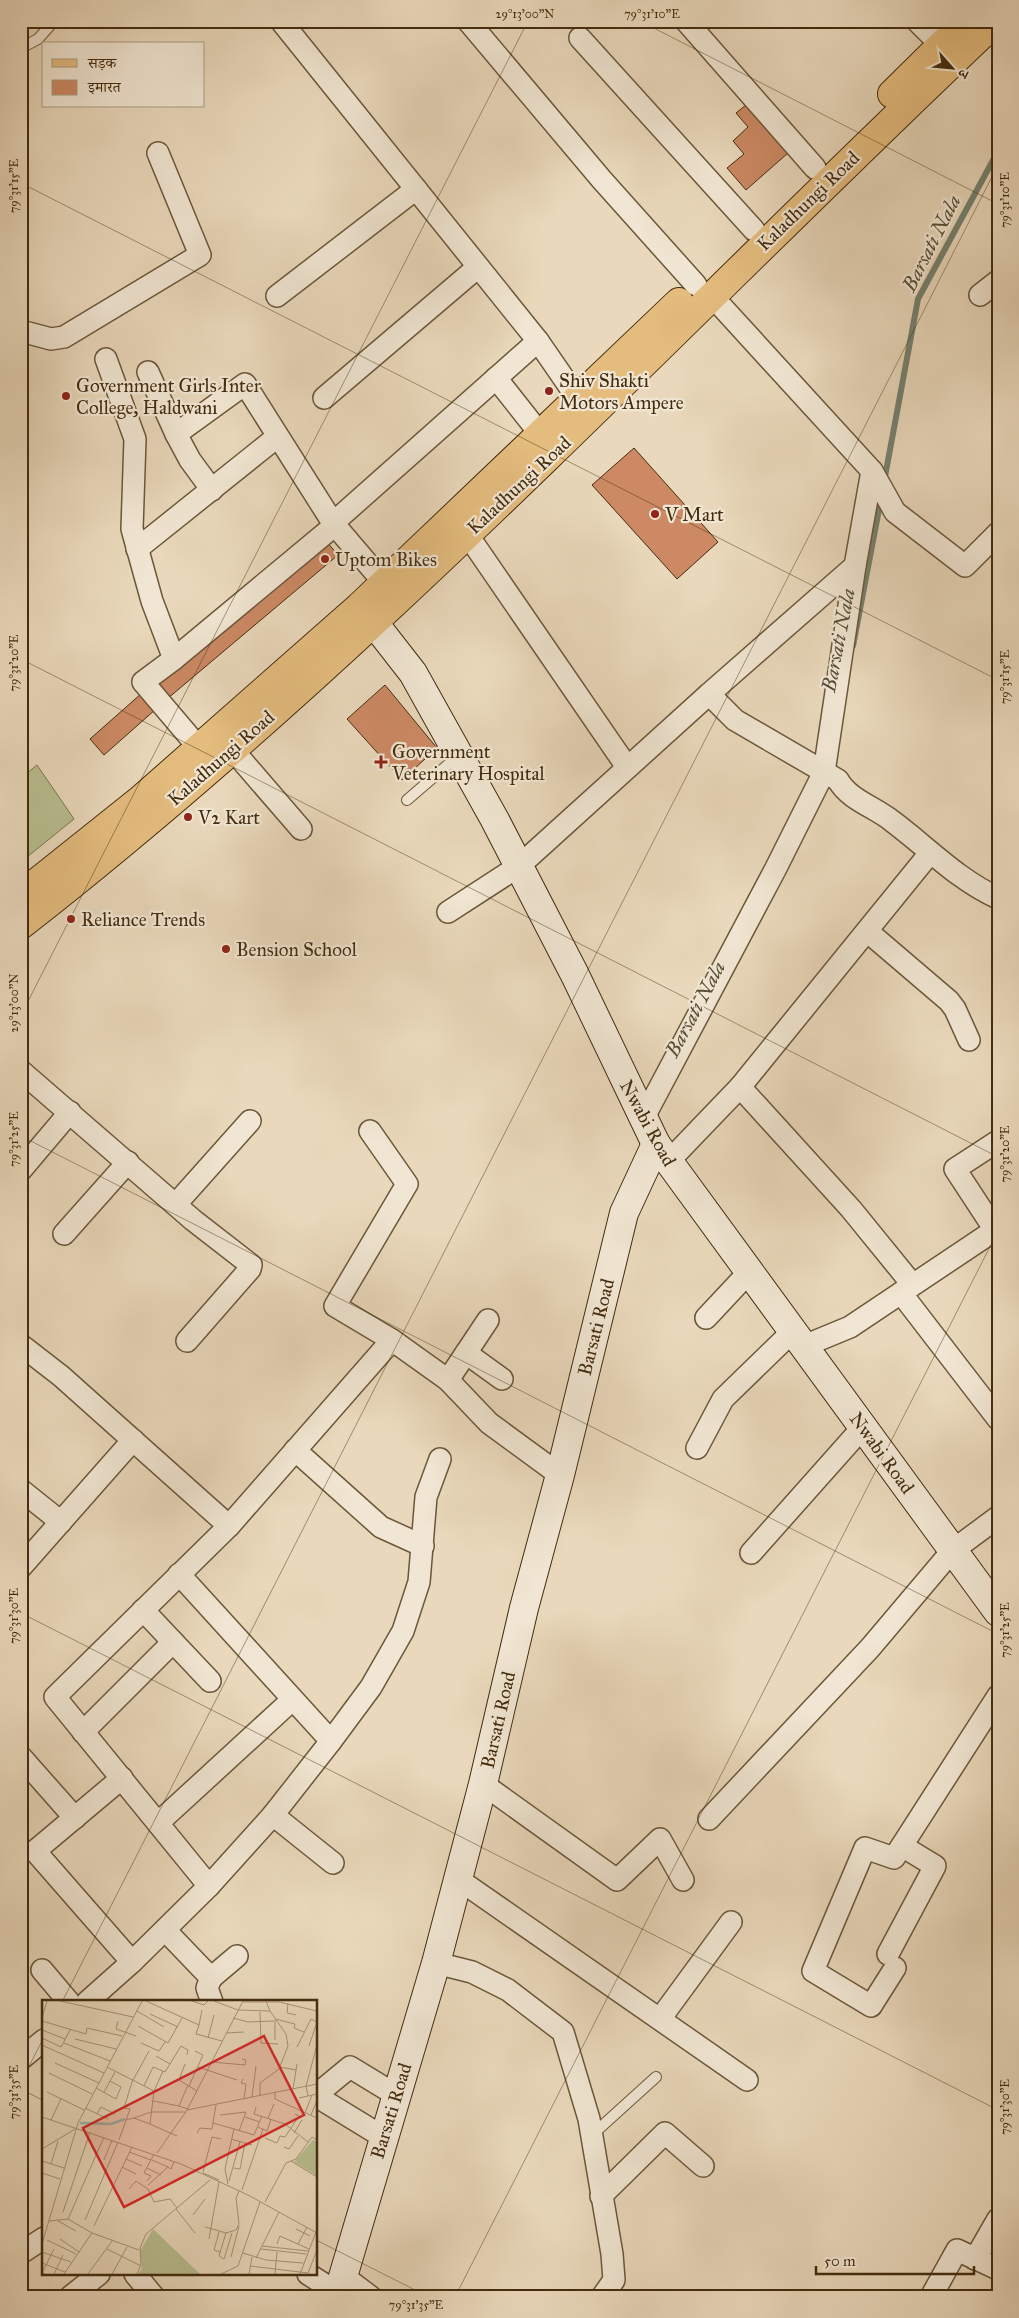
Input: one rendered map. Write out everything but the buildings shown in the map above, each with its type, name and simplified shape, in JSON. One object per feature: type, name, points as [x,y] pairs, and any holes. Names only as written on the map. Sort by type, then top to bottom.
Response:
[{"type":"main road","name":"Kaladhungi Road","points":[[949,52],[966,21]]},
{"type":"main road","name":"Kaladhungi Road","points":[[21,924],[100,864],[232,749],[367,615],[385,584],[578,399],[704,291],[821,174],[949,52],[996,21]]},
{"type":"main road","name":"Kaladhungi Road","points":[[21,895],[140,800],[199,748],[467,534],[606,403],[704,291],[754,230],[821,174]]},
{"type":"street","points":[[281,21],[538,341],[578,399]]},
{"type":"street","points":[[468,21],[602,180],[874,476],[895,512],[965,566],[998,533]]},
{"type":"street","points":[[686,21],[821,174]]},
{"type":"street","points":[[917,21],[949,52]]},
{"type":"street","points":[[580,38],[754,230]]},
{"type":"street","points":[[21,332],[51,339],[64,337],[200,255],[158,153]]},
{"type":"street","points":[[277,296],[416,189]]},
{"type":"street","points":[[324,398],[478,267]]},
{"type":"street","points":[[980,296],[998,281]]},
{"type":"street","points":[[199,748],[143,682],[174,659],[334,525],[538,341]]},
{"type":"street","points":[[106,359],[136,439],[132,529],[152,601],[174,659]]},
{"type":"street","points":[[148,372],[190,460],[212,490]]},
{"type":"street","points":[[496,378],[541,435]]},
{"type":"street","points":[[176,434],[245,384],[334,525],[385,584]]},
{"type":"street","points":[[137,550],[278,437]]},
{"type":"street","points":[[643,1119],[776,868],[831,776],[855,566],[874,476]]},
{"type":"street","points":[[467,534],[627,768]]},
{"type":"street","points":[[448,912],[519,866],[709,694],[855,566]]},
{"type":"street","name":"Nwabi Road","points":[[367,615],[413,673],[459,756],[519,866],[575,975],[643,1119],[662,1153],[998,1612]]},
{"type":"street","points":[[709,694],[735,720],[831,776],[844,790],[892,820],[930,854],[998,898]]},
{"type":"street","points":[[232,749],[301,829]]},
{"type":"street","points":[[662,1153],[740,1087],[930,854]]},
{"type":"street","points":[[867,931],[949,1001],[955,1009],[968,1040]]},
{"type":"street","points":[[21,1072],[251,1265],[250,1269],[187,1341]]},
{"type":"street","points":[[740,1087],[851,1209],[998,1419]]},
{"type":"street","points":[[21,1170],[70,1112]]},
{"type":"street","points":[[176,1204],[250,1121]]},
{"type":"street","points":[[370,1131],[407,1184],[335,1306],[392,1340],[448,1380],[489,1423],[560,1475]]},
{"type":"street","points":[[697,1448],[723,1399],[799,1338],[850,1327],[996,1229],[955,1169],[998,1142]]},
{"type":"street","name":"Barsati Road","points":[[339,2288],[436,1963],[483,1784],[524,1608],[560,1475],[624,1213],[662,1153]]},
{"type":"street","points":[[64,1234],[128,1162]]},
{"type":"street","points":[[706,1318],[749,1272]]},
{"type":"street","points":[[448,1380],[488,1320]]},
{"type":"street","points":[[209,1886],[55,1697],[229,1526],[392,1340]]},
{"type":"street","points":[[21,1345],[61,1376],[229,1526]]},
{"type":"street","points":[[466,1353],[502,1379]]},
{"type":"street","points":[[751,1552],[863,1427]]},
{"type":"street","points":[[22,1565],[133,1440]]},
{"type":"street","points":[[295,1450],[381,1527],[423,1546]]},
{"type":"street","points":[[93,2000],[209,1886],[273,1815],[371,1687],[403,1630],[419,1582],[426,1497],[440,1459]]},
{"type":"street","points":[[21,1490],[61,1522]]},
{"type":"street","points":[[709,1819],[870,1648],[952,1551],[998,1517]]},
{"type":"street","points":[[179,1574],[331,1741]]},
{"type":"street","points":[[143,1610],[210,1680]]},
{"type":"street","points":[[83,1732],[173,1642]]},
{"type":"street","points":[[902,1846],[935,1866],[871,2006],[813,1970],[865,1848],[894,1858],[998,1696]]},
{"type":"street","points":[[158,1822],[292,1700]]},
{"type":"street","points":[[21,1757],[75,1818]]},
{"type":"street","points":[[122,1778],[35,1851],[132,1962]]},
{"type":"street","points":[[483,1784],[617,1880],[660,1839],[682,1880]]},
{"type":"street","points":[[273,1815],[333,1863]]},
{"type":"street","points":[[458,1879],[747,2080]]},
{"type":"street","points":[[660,2019],[731,1922]]},
{"type":"street","points":[[165,1930],[211,1978]]},
{"type":"street","points":[[211,2000],[207,1988],[211,1978],[237,1956]]},
{"type":"street","points":[[436,1963],[472,1972],[508,1990],[563,2032],[589,2119],[612,2254],[614,2280],[602,2297]]},
{"type":"street","points":[[42,1970],[67,2000]]},
{"type":"street","points":[[21,2059],[42,2042]]},
{"type":"street","points":[[318,2093],[350,2067],[396,2095]]},
{"type":"street","points":[[318,2096],[383,2137]]},
{"type":"street","points":[[601,2196],[665,2133],[703,2166]]},
{"type":"street","points":[[975,2259],[998,2219]]},
{"type":"street","points":[[21,2253],[42,2239]]},
{"type":"street","points":[[932,2297],[957,2250],[998,2269]]},
{"type":"street","points":[[70,2297],[96,2276]]},
{"type":"street","points":[[137,2276],[154,2297]]},
{"type":"street","points":[[312,2276],[339,2288],[372,2297]]},
{"type":"lane","points":[[21,48],[38,39],[54,21]]},
{"type":"lane","points":[[407,800],[459,756]]},
{"type":"lane","points":[[591,2135],[656,2078]]},
{"type":"green space","points":[[37,765],[74,819],[21,862],[21,778]]},
{"type":"waterway","name":"Barsati Nala","points":[[884,482],[918,299],[998,151]]},
{"type":"waterway","name":"Barsati Nala","points":[[853,646],[881,499]]},
{"type":"place","name":"Shiv Shakti Motors Ampere","points":[[549,391]]},
{"type":"place","name":"Government Girls Inter College, Haldwani","points":[[66,396]]},
{"type":"place","name":"V Mart","points":[[655,514]]},
{"type":"place","name":"Uptom Bikes","points":[[325,559]]},
{"type":"place","name":"Government Veterinary Hospital","points":[[381,762]]},
{"type":"place","name":"V2 Kart","points":[[188,817]]},
{"type":"place","name":"Reliance Trends","points":[[71,919]]},
{"type":"place","name":"Bension School","points":[[226,949]]}]
